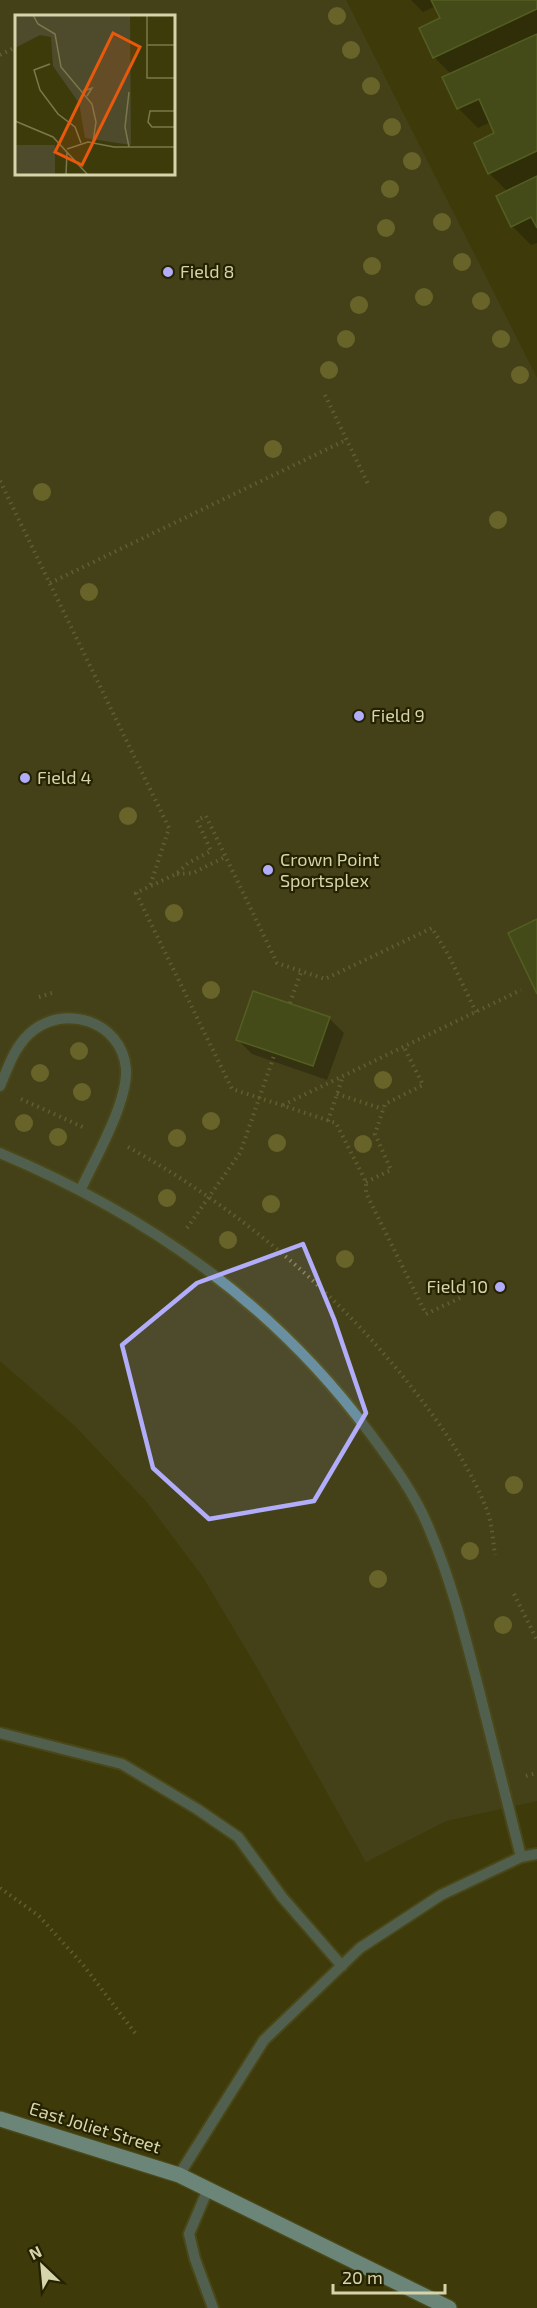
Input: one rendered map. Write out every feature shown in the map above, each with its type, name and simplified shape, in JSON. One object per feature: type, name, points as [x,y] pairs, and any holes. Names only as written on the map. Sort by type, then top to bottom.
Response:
[{"type":"main road","name":"East Joliet Street","points":[[0,2119],[179,2175],[449,2308]]},
{"type":"street","points":[[0,1086],[20,1044],[43,1024],[58,1018],[92,1021],[105,1029],[115,1041],[126,1067],[123,1095],[81,1189]]},
{"type":"street","points":[[0,1153],[81,1189],[129,1216],[174,1245],[220,1280],[271,1324],[319,1371],[396,1468],[430,1528],[455,1596],[521,1857]]},
{"type":"street","points":[[0,1733],[122,1764],[197,1809],[238,1837],[282,1897],[342,1966]]},
{"type":"street","points":[[179,2175],[264,2040],[360,1948],[441,1895],[521,1857],[537,1854]]},
{"type":"street","points":[[208,2189],[189,2234],[195,2259],[213,2308]]},
{"type":"path","points":[[0,55],[15,48]]},
{"type":"path","points":[[325,395],[368,484]]},
{"type":"path","points":[[50,584],[346,440]]},
{"type":"path","points":[[0,481],[169,828],[150,886]]},
{"type":"path","points":[[460,1298],[426,1314],[366,1193],[366,1182],[336,1123],[232,1089],[136,893],[176,874],[188,863],[211,851],[197,820],[206,816],[277,963],[325,980],[432,928],[449,956],[476,1012]]},
{"type":"path","points":[[176,874],[193,873],[225,857]]},
{"type":"path","points":[[290,1003],[301,972]]},
{"type":"path","points":[[282,1105],[521,990]]},
{"type":"path","points":[[366,1182],[391,1170],[375,1134],[385,1104],[423,1085],[404,1047]]},
{"type":"path","points":[[174,1245],[240,1153],[275,1053]]},
{"type":"path","points":[[328,1121],[343,1076]]},
{"type":"path","points":[[337,1094],[383,1109]]},
{"type":"path","points":[[15,1096],[87,1129]]},
{"type":"path","points":[[122,1144],[169,1170],[209,1197],[297,1265],[363,1329],[415,1392],[443,1431],[476,1486],[488,1512],[495,1555]]},
{"type":"path","points":[[514,1594],[537,1640]]},
{"type":"path","points":[[525,1776],[537,1773]]},
{"type":"path","points":[[0,1888],[39,1916],[84,1966],[135,2032]]},
{"type":"highlighted area","points":[[303,1244],[334,1319],[366,1413],[314,1501],[209,1519],[153,1468],[122,1345],[197,1283]]},
{"type":"shaded area","name":"Crown Point Sportsplex","points":[[0,0],[346,0],[537,378],[537,1801],[446,1821],[366,1862],[259,1671],[203,1577],[146,1501],[76,1427],[0,1361]]},
{"type":"building","points":[[431,0],[537,0],[537,9],[433,58],[419,28],[440,18]]},
{"type":"building","points":[[537,34],[537,151],[488,174],[474,143],[494,133],[479,99],[457,109],[442,77]]},
{"type":"building","points":[[537,176],[537,228],[531,217],[511,227],[496,196]]},
{"type":"building","points":[[537,919],[537,994],[508,933]]},
{"type":"building","points":[[253,991],[330,1017],[313,1066],[236,1040]]},
{"type":"place","name":"Field 8","points":[[168,272]]},
{"type":"place","name":"Field 9","points":[[359,716]]},
{"type":"place","name":"Field 4","points":[[25,778]]},
{"type":"place","name":"Crown Point Sportsplex","points":[[268,870]]},
{"type":"place","name":"Field 10","points":[[500,1287]]}]
